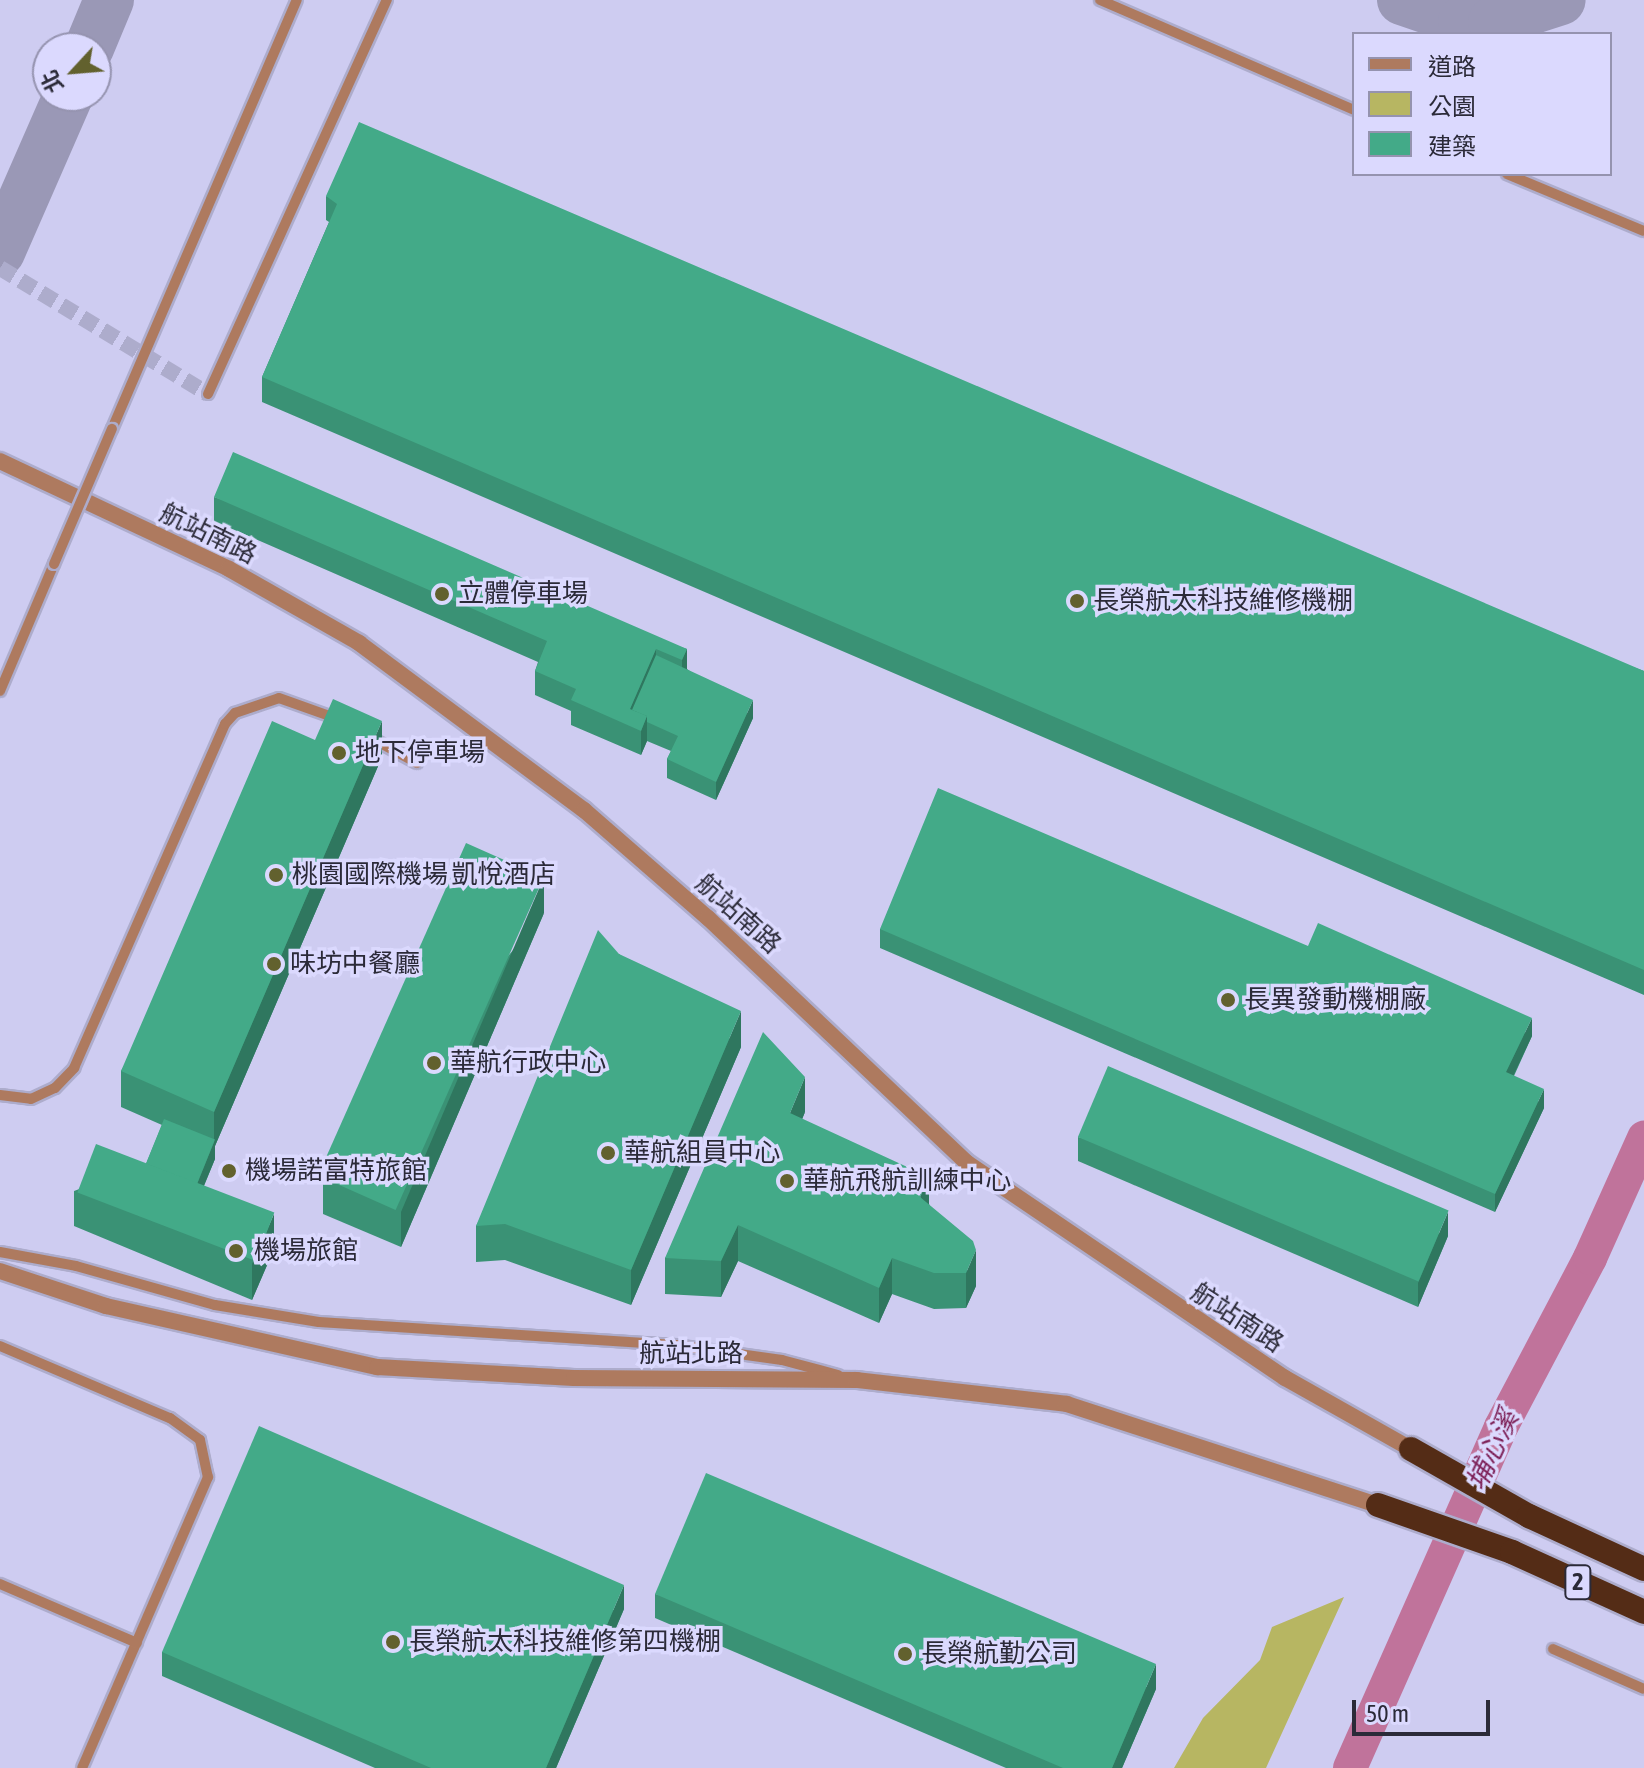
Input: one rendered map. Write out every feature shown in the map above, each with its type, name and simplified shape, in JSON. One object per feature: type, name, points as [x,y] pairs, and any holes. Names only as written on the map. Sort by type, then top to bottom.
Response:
[{"type":"highway","name":"2","points":[[1411,1449],[1529,1516],[1640,1567]]},
{"type":"highway","name":"2","points":[[1378,1505],[1512,1552],[1644,1612]]},
{"type":"street","name":"航站南路","points":[[0,461],[229,569],[359,643],[584,810],[708,918],[966,1162],[1272,1370],[1411,1449]]},
{"type":"street","name":"航站北路","points":[[0,1271],[106,1306],[377,1367],[574,1378],[857,1380],[1067,1404],[1378,1505]]},
{"type":"lane","points":[[0,691],[297,0]]},
{"type":"lane","points":[[208,394],[387,0]]},
{"type":"lane","points":[[1100,0],[1352,109]]},
{"type":"lane","points":[[1512,176],[1644,231]]},
{"type":"lane","points":[[0,1095],[31,1099],[55,1088],[74,1068],[218,737],[235,713],[279,698],[302,703],[417,763]]},
{"type":"lane","points":[[0,1252],[76,1266],[215,1305],[319,1322],[675,1345],[782,1360],[857,1380]]},
{"type":"lane","points":[[0,1346],[170,1418],[200,1440],[208,1477],[82,1768]]},
{"type":"lane","points":[[0,1584],[137,1643]]},
{"type":"lane","points":[[1553,1649],[1644,1689]]},
{"type":"green space","points":[[1344,1597],[1266,1768],[1174,1768],[1203,1718],[1260,1660],[1272,1627]]},
{"type":"building","name":"長榮航太科技維修機棚","points":[[359,122],[1644,671],[1644,970],[262,377],[337,204],[326,196]]},
{"type":"building","points":[[233,452],[687,649],[682,660],[656,649],[630,709],[647,716],[641,731],[571,700],[576,689],[535,671],[547,641],[214,497]]},
{"type":"building","points":[[656,655],[753,700],[716,782],[667,759],[678,736],[647,722],[647,716],[632,710]]},
{"type":"building","name":"桃園國際機場 凱悅酒店","points":[[333,699],[382,721],[214,1112],[121,1071],[272,721],[315,740]]},
{"type":"building","name":"長異發動機棚廠","points":[[938,788],[1308,946],[1318,923],[1532,1018],[1506,1072],[1544,1089],[1495,1194],[880,929]]},
{"type":"building","name":"華航行政中心","points":[[466,843],[544,878],[396,1210],[318,1176]]},
{"type":"building","name":"華航組員中心","points":[[598,930],[619,954],[741,1011],[631,1270],[505,1224],[476,1226]]},
{"type":"building","name":"華航飛航訓練中心","points":[[763,1032],[805,1077],[790,1113],[929,1177],[920,1197],[973,1241],[976,1250],[966,1273],[934,1273],[892,1258],[879,1288],[738,1225],[721,1261],[665,1258]]},
{"type":"building","points":[[1108,1066],[1449,1211],[1419,1281],[1078,1137]]},
{"type":"building","points":[[164,1119],[215,1140],[197,1184],[146,1164]]},
{"type":"building","points":[[96,1144],[274,1212],[256,1261],[77,1193]]},
{"type":"building","name":"長榮航太科技維修第四機棚","points":[[259,1426],[624,1585],[546,1768],[431,1768],[162,1652]]},
{"type":"building","name":"長榮航勤公司","points":[[706,1473],[1156,1664],[1112,1768],[1063,1768],[655,1594]]},
{"type":"waterway","name":"埔心溪","points":[[1350,1768],[1501,1427],[1590,1258],[1644,1138]]},
{"type":"taxiway","points":[[96,32],[109,0]]},
{"type":"taxiway","points":[[1402,0],[1463,21],[1493,22],[1561,0]]},
{"type":"taxiway","points":[[0,252],[61,112]]},
{"type":"tunnel","points":[[0,268],[208,394]]},
{"type":"place","name":"立體停車場","points":[[442,594]]},
{"type":"place","name":"長榮航太科技維修機棚","points":[[1077,601]]},
{"type":"place","name":"地下停車場","points":[[339,753]]},
{"type":"place","name":"桃園國際機場 凱悅酒店","points":[[276,875]]},
{"type":"place","name":"味坊中餐廳","points":[[274,964]]},
{"type":"place","name":"長異發動機棚廠","points":[[1228,1000]]},
{"type":"place","name":"華航行政中心","points":[[434,1063]]},
{"type":"place","name":"華航組員中心","points":[[608,1153]]},
{"type":"place","name":"機場諾富特旅館","points":[[229,1171]]},
{"type":"place","name":"華航飛航訓練中心","points":[[787,1181]]},
{"type":"place","name":"機場旅館","points":[[236,1251]]},
{"type":"place","name":"長榮航太科技維修第四機棚","points":[[393,1642]]},
{"type":"place","name":"長榮航勤公司","points":[[905,1654]]}]
